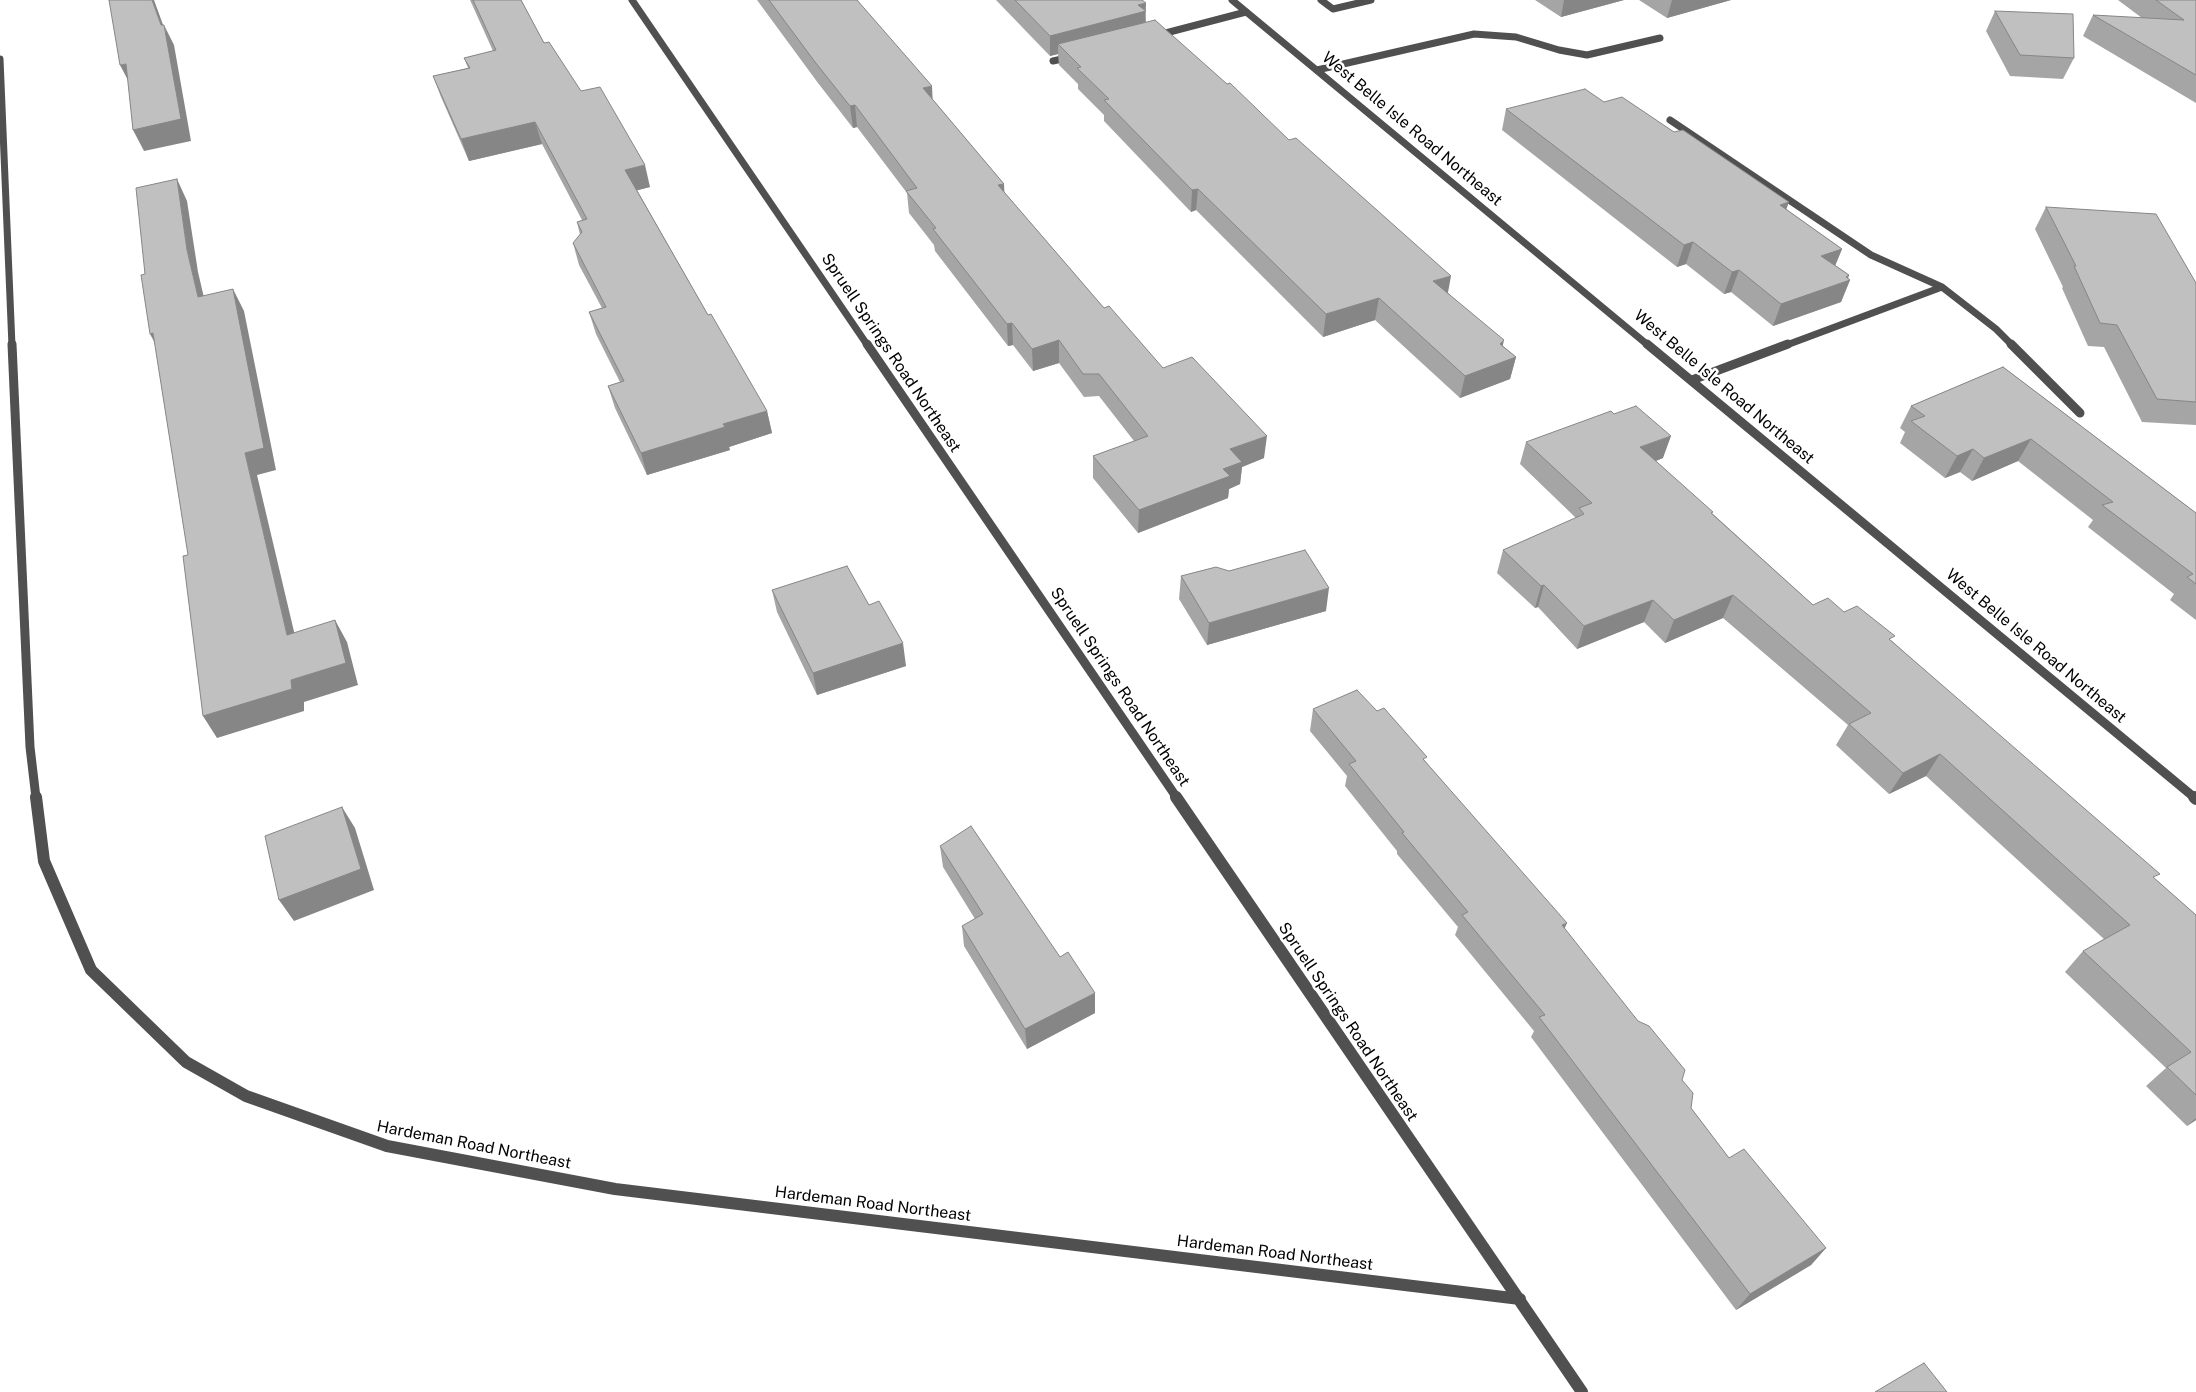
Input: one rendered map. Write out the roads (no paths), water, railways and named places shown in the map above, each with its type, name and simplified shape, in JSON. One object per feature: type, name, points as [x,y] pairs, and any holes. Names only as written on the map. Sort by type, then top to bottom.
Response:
[{"type":"street","name":"Spruell Springs Road Northeast","points":[[632,0],[1582,1392]]},
{"type":"street","name":"West Belle Isle Road Northeast","points":[[1232,0],[2196,799]]},
{"type":"street","points":[[1321,0],[1333,9],[1371,0]]},
{"type":"street","points":[[1150,37],[1246,12]]},
{"type":"street","points":[[1317,70],[1474,34],[1516,37],[1559,50],[1587,55],[1660,38]]},
{"type":"street","points":[[1053,61],[1082,54]]},
{"type":"street","name":"Hardeman Road Northeast","points":[[0,59],[30,747],[44,861],[91,970],[186,1062],[246,1096],[387,1146],[615,1189],[1520,1299]]},
{"type":"street","points":[[1670,120],[1871,254],[1942,287],[1996,329],[2080,413]]},
{"type":"street","points":[[1692,380],[1942,287]]}]
